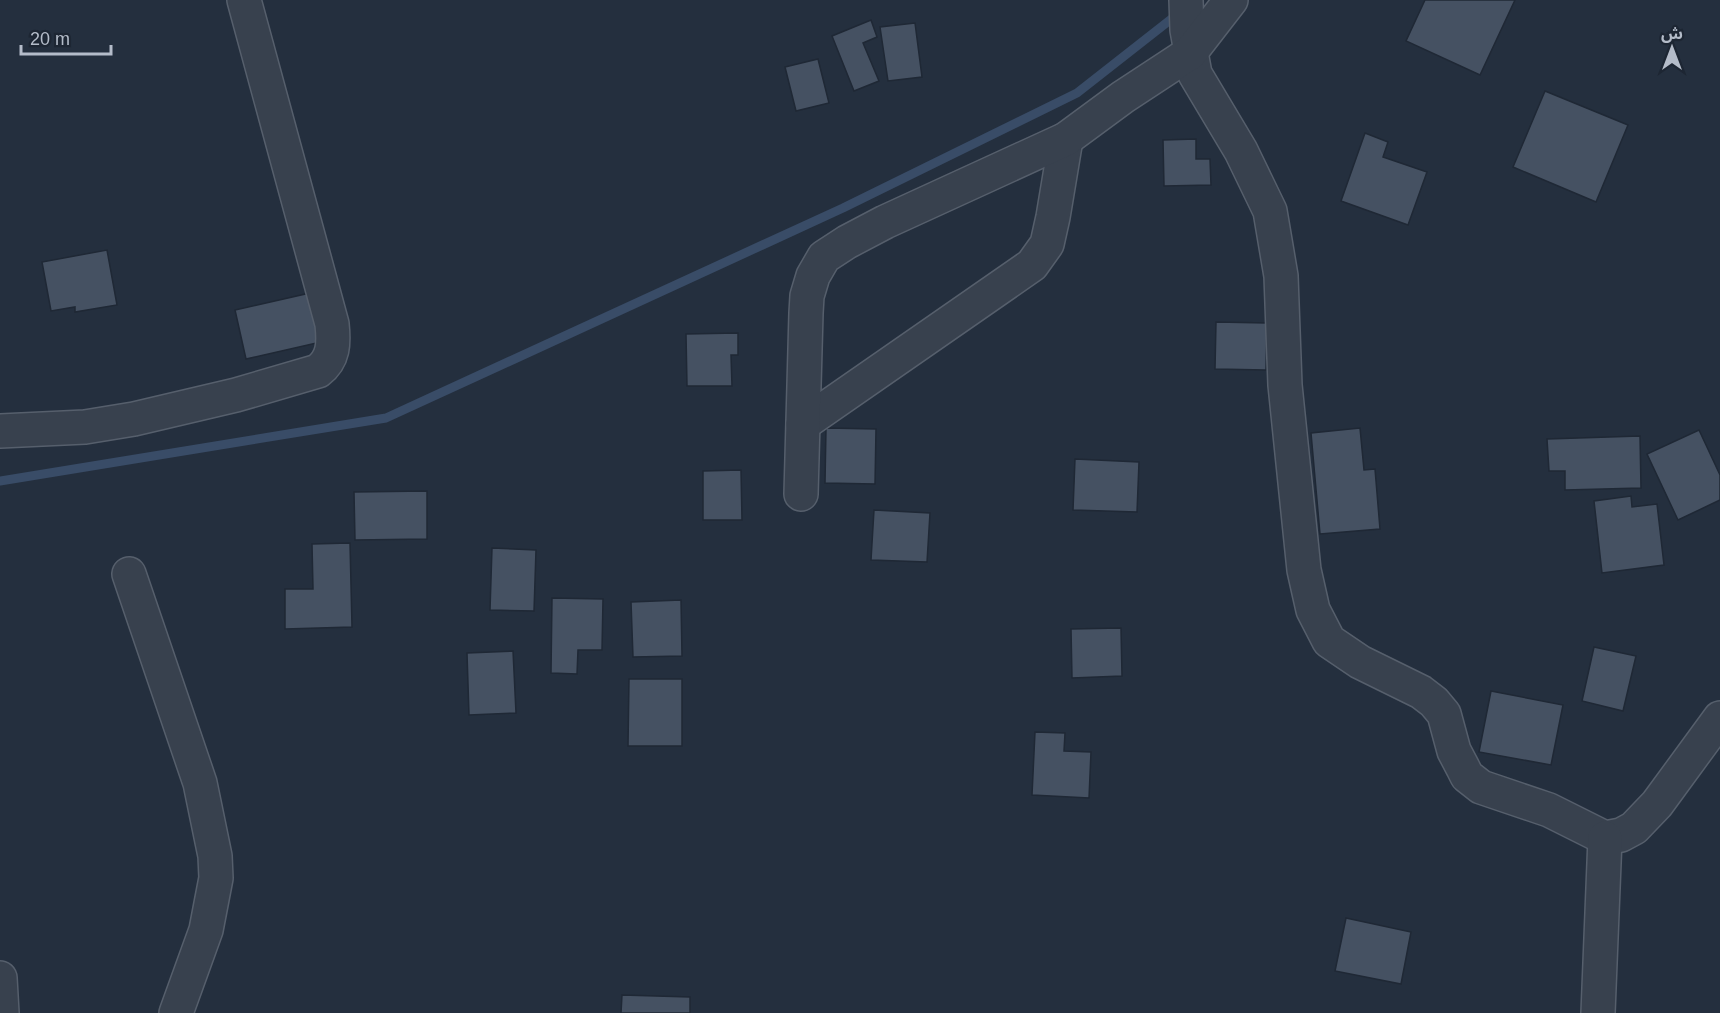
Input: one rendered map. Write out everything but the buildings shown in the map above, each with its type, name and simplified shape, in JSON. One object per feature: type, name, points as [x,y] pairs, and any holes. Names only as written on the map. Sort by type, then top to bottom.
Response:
[{"type":"street","points":[[0,431],[85,427],[172,411],[318,371],[329,360],[333,344],[332,324],[244,0]]},
{"type":"street","points":[[801,494],[807,297],[813,276],[824,257],[885,222],[1066,138],[1123,97],[1187,28],[1231,0]]},
{"type":"street","points":[[1187,28],[1195,74],[1240,151],[1270,211],[1281,276],[1285,385],[1304,570],[1313,610],[1329,640],[1360,662],[1421,692],[1434,702],[1444,714],[1454,751],[1467,776],[1481,788],[1549,810],[1605,838],[1621,835],[1634,828],[1657,804],[1720,718]]},
{"type":"street","points":[[803,424],[1032,265],[1047,244],[1066,138]]},
{"type":"street","points":[[129,574],[200,783],[214,856],[216,878],[206,930],[176,1013]]},
{"type":"street","points":[[1598,1013],[1605,838]]},
{"type":"street","points":[[0,978],[2,1013]]},
{"type":"waterway","points":[[0,481],[386,418],[843,208],[1077,93],[1179,13]]}]
